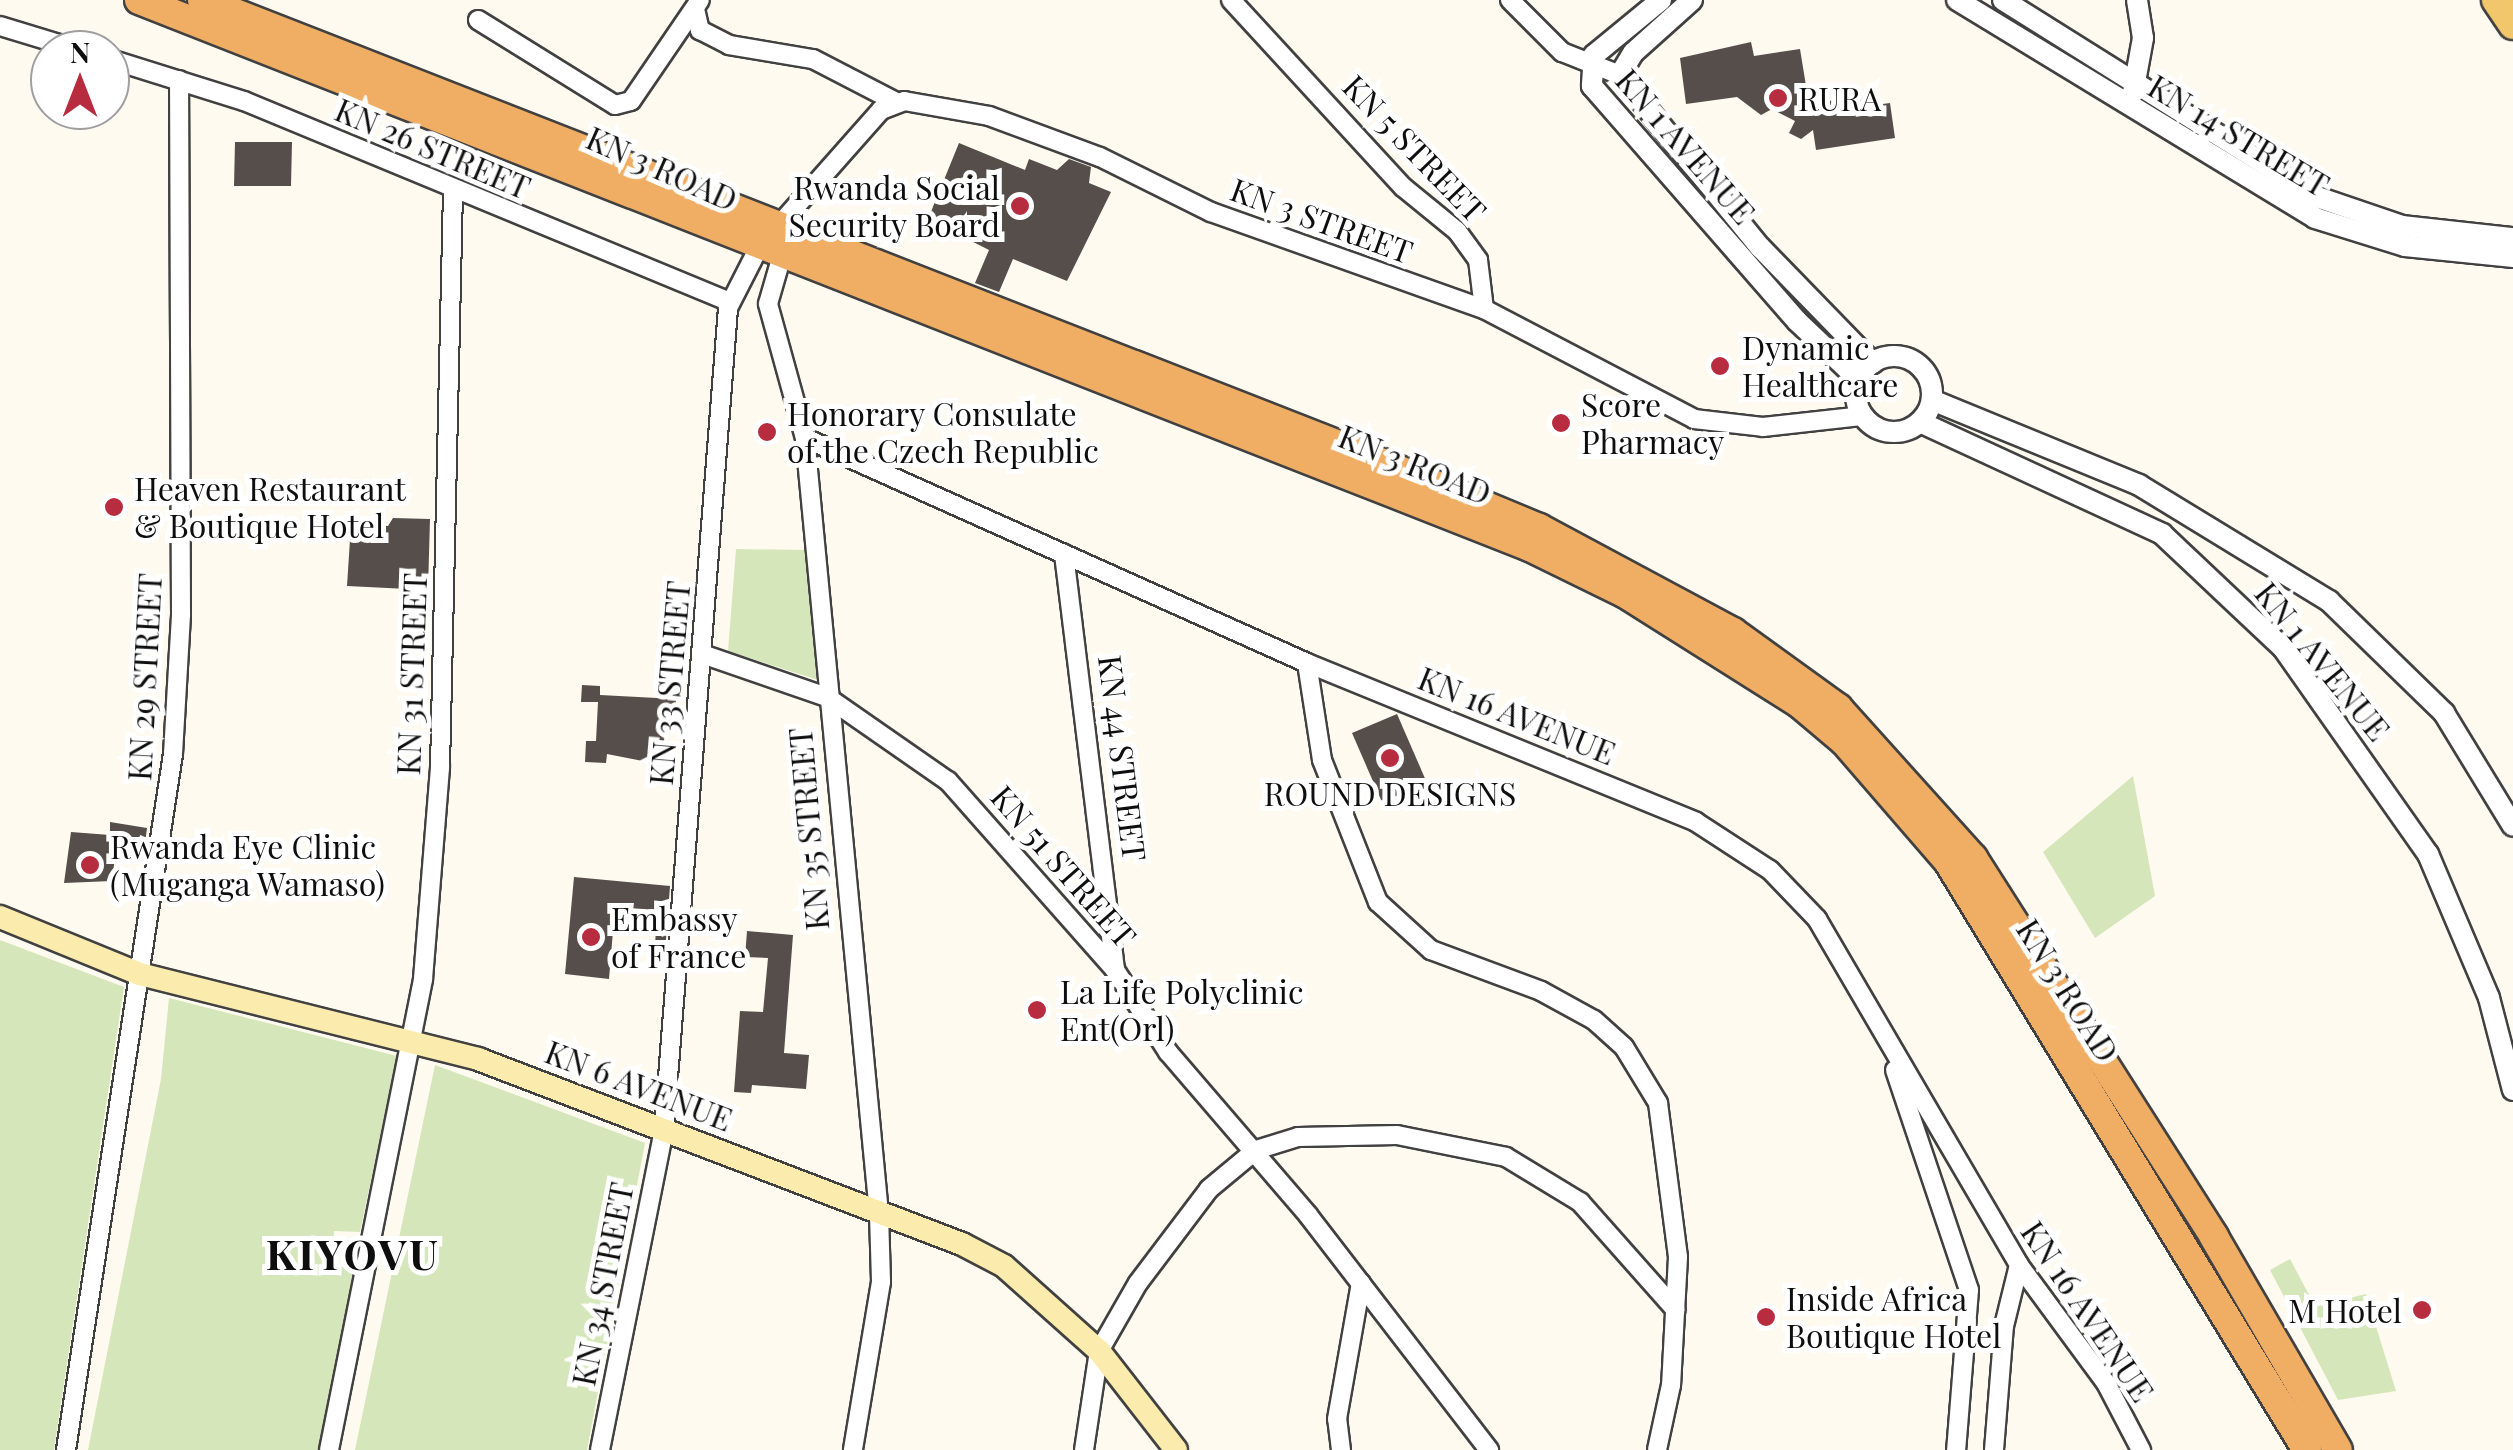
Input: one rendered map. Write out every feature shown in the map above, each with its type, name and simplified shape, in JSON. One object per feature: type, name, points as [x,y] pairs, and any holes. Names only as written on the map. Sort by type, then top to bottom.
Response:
[{"type":"highway","name":"KN 3 ROAD","points":[[139,0],[565,164],[768,253],[1530,548],[1624,593],[1800,704],[1844,741],[1948,860],[2306,1450]]},
{"type":"highway","name":"KN 3 ROAD","points":[[202,0],[792,221],[1539,528],[1733,632],[1838,708],[1973,858],[2214,1237],[2338,1450]]},
{"type":"main road","points":[[2496,0],[2513,25]]},
{"type":"main road","name":"KN 6 AVENUE","points":[[0,917],[140,974],[415,1040],[664,1129],[1004,1266],[1099,1351],[1176,1450]]},
{"type":"street","name":"KN 5 STREET","points":[[1231,0],[1403,187],[1457,231],[1478,260],[1484,310]]},
{"type":"street","name":"KN 1 AVENUE","points":[[1510,0],[1562,52],[1589,66],[1592,86],[1797,322],[1866,371]]},
{"type":"street","points":[[1660,0],[1589,66],[1620,76],[1633,53],[1692,0]]},
{"type":"street","name":"KN 14 STREET","points":[[1957,0],[2291,184],[2344,208],[2430,230],[2513,238]]},
{"type":"street","name":"KN 14 STREET","points":[[2002,0],[2287,206],[2342,230],[2417,248],[2513,257]]},
{"type":"street","points":[[2133,95],[2142,38],[2136,0]]},
{"type":"street","points":[[478,20],[615,105],[631,101],[698,5]]},
{"type":"street","name":"KN 3 STREET","points":[[698,5],[700,30],[729,45],[813,60],[896,102],[989,116],[1100,157],[1211,212],[1484,310],[1694,419],[1796,426],[1863,416]]},
{"type":"street","points":[[0,26],[30,35]]},
{"type":"street","name":"KN 26 STREET","points":[[130,66],[179,80],[730,302]]},
{"type":"street","name":"KN 1 AVENUE","points":[[1620,76],[1866,371]]},
{"type":"street","name":"KN 29 STREET","points":[[66,1450],[140,974],[180,662],[179,80]]},
{"type":"street","points":[[804,438],[770,320],[768,253],[896,102]]},
{"type":"street","name":"KN 31 STREET","points":[[328,1450],[415,1040],[440,768],[454,190]]},
{"type":"street","name":"KN 33 STREET","points":[[664,1129],[730,302],[768,253]]},
{"type":"street","points":[[1896,356],[1920,366],[1932,400],[1920,422],[1884,431],[1863,416],[1866,371],[1896,356]]},
{"type":"street","name":"KN 1 AVENUE","points":[[1932,400],[2139,485],[2317,592],[2444,713],[2513,826]]},
{"type":"street","name":"KN 1 AVENUE","points":[[1920,422],[2162,534],[2283,648],[2428,854],[2483,981],[2513,1090]]},
{"type":"street","name":"KN 16 AVENUE","points":[[804,438],[1308,664],[1596,778],[1736,846],[1806,905],[2019,1265],[2106,1382],[2141,1450]]},
{"type":"street","name":"KN 35 STREET","points":[[804,438],[826,697],[879,1214],[881,1282],[854,1450]]},
{"type":"street","name":"KN 44 STREET","points":[[1064,554],[1115,970]]},
{"type":"street","name":"KN 51 STREET","points":[[702,654],[826,697],[948,780],[1115,970],[1168,1052],[1256,1150],[1489,1450]]},
{"type":"street","points":[[1308,664],[1312,719],[1336,804],[1364,878],[1390,918],[1430,950],[1541,990],[1594,1020],[1648,1084],[1670,1165],[1676,1310],[1658,1450]]},
{"type":"street","points":[[1892,1054],[1969,1290],[1956,1450]]},
{"type":"street","name":"KN 34 STREET","points":[[600,1450],[664,1129]]},
{"type":"street","points":[[1084,1450],[1099,1351],[1186,1214],[1256,1150],[1298,1136],[1360,1133],[1506,1157],[1580,1202],[1676,1310]]},
{"type":"street","points":[[1994,1450],[2004,1326],[2019,1265]]},
{"type":"street","points":[[1342,1450],[1337,1419],[1362,1283]]},
{"type":"green space","points":[[736,549],[806,550],[818,680],[728,651]]},
{"type":"green space","points":[[2133,776],[2155,896],[2095,938],[2043,852]]},
{"type":"green space","points":[[0,940],[124,987],[54,1450],[0,1450]]},
{"type":"green space","points":[[169,998],[397,1056],[360,1232],[334,1231],[332,1261],[353,1273],[320,1450],[88,1450],[161,1079]]},
{"type":"green space","points":[[435,1065],[645,1143],[587,1450],[355,1450]]},
{"type":"green space","points":[[2290,1259],[2315,1306],[2366,1294],[2396,1391],[2338,1400],[2270,1270]]},
{"type":"building","name":"RURA","points":[[1751,42],[1754,56],[1800,49],[1809,104],[1866,95],[1868,106],[1890,103],[1895,138],[1816,150],[1813,130],[1801,139],[1789,133],[1795,121],[1772,109],[1761,115],[1737,97],[1686,104],[1680,58]]},
{"type":"building","points":[[235,142],[292,142],[291,186],[234,186]]},
{"type":"building","name":"Rwanda Social Security Board","points":[[959,143],[1025,170],[1029,159],[1057,170],[1069,159],[1091,167],[1089,183],[1111,192],[1067,281],[1013,259],[999,292],[975,283],[989,250],[928,219]]},
{"type":"building","points":[[393,518],[430,519],[428,590],[347,586],[351,524],[388,526]]},
{"type":"building","points":[[582,685],[600,686],[600,695],[676,699],[675,721],[665,721],[663,765],[607,754],[606,763],[585,762],[586,741],[596,741],[598,702],[581,702]]},
{"type":"building","name":"ROUND DESIGNS","points":[[1397,714],[1427,783],[1382,802],[1352,733]]},
{"type":"building","name":"Rwanda Eye Clinic (Muganga Wamaso)","points":[[110,822],[147,828],[144,852],[116,849],[112,881],[64,883],[71,832],[110,835]]},
{"type":"building","name":"Embassy of France","points":[[574,877],[670,886],[664,966],[654,964],[657,910],[615,907],[609,979],[565,974]]},
{"type":"building","points":[[747,931],[793,935],[784,1053],[809,1055],[806,1089],[752,1085],[751,1093],[734,1092],[740,1011],[763,1012],[768,958],[745,957]]},
{"type":"place","name":"RURA","points":[[1778,98]]},
{"type":"place","name":"Rwanda Social Security Board","points":[[1020,206]]},
{"type":"place","name":"Dynamic Healthcare","points":[[1720,366]]},
{"type":"place","name":"Score Pharmacy","points":[[1561,423]]},
{"type":"place","name":"Honorary Consulate of the Czech Republic","points":[[767,432]]},
{"type":"place","name":"Heaven Restaurant & Boutique Hotel","points":[[114,507]]},
{"type":"place","name":"ROUND DESIGNS","points":[[1390,758]]},
{"type":"place","name":"Rwanda Eye Clinic (Muganga Wamaso)","points":[[90,865]]},
{"type":"place","name":"Embassy of France","points":[[591,937]]},
{"type":"place","name":"La Life Polyclinic Ent(Orl)","points":[[1037,1010]]},
{"type":"place","name":"M Hotel","points":[[2422,1310]]},
{"type":"place","name":"Inside Africa Boutique Hotel","points":[[1766,1317]]},
{"type":"district","name":"KIYOVU","points":[[353,1253]]}]
